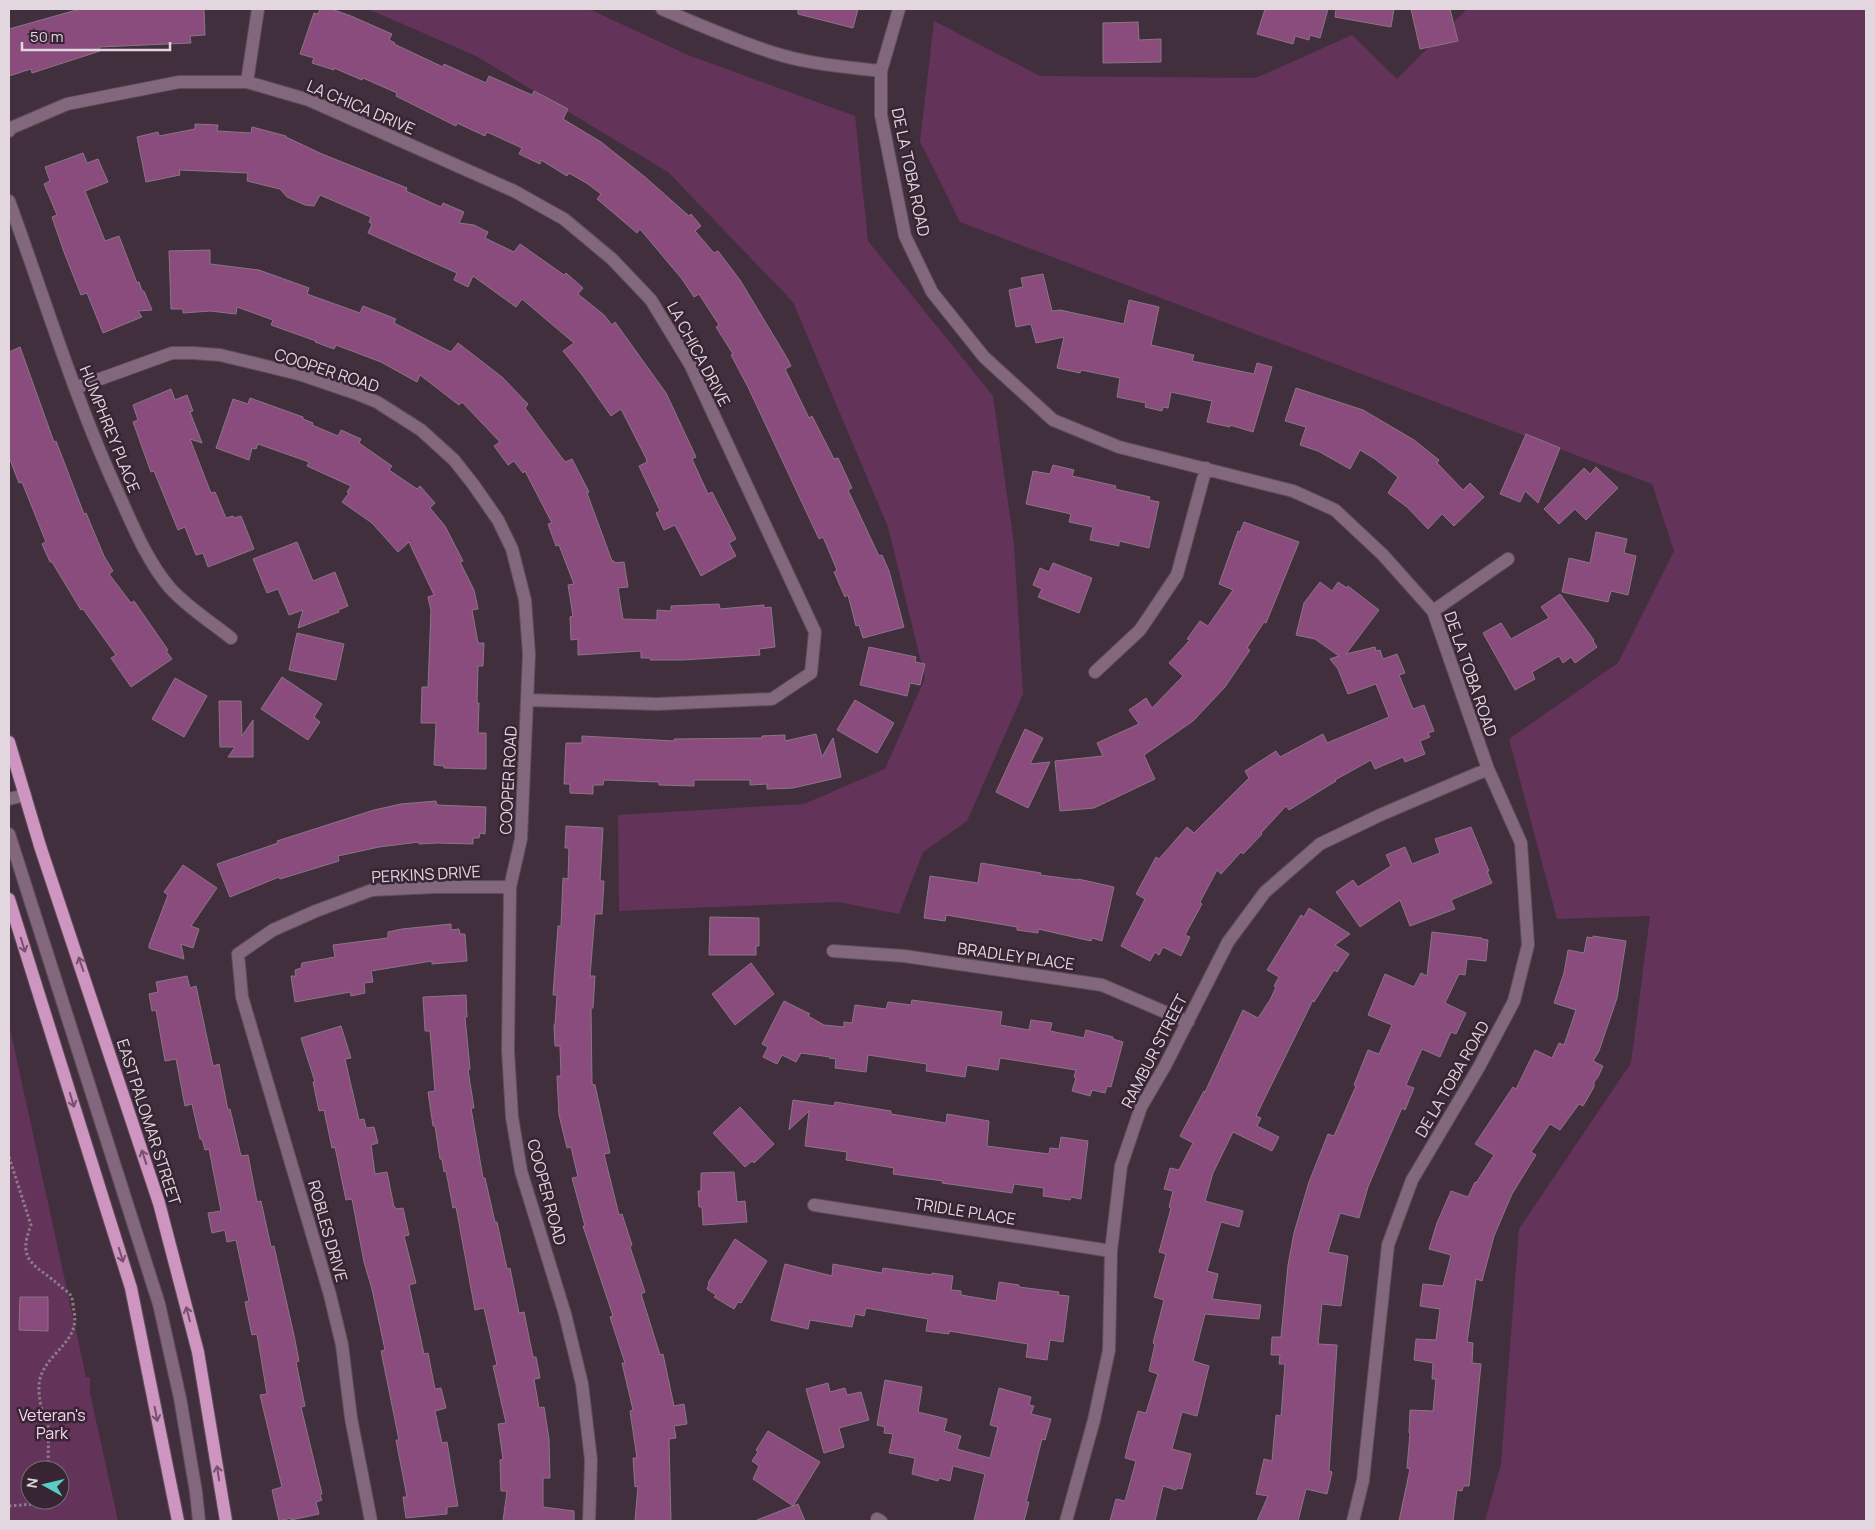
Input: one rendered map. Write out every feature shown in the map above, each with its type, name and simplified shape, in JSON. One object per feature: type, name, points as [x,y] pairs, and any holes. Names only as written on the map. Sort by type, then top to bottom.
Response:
[{"type":"main road","name":"EAST PALOMAR STREET","points":[[9,742],[44,855],[159,1203],[198,1352],[226,1521]]},
{"type":"main road","points":[[9,899],[131,1288],[178,1521]]},
{"type":"street","points":[[247,82],[258,9]]},
{"type":"street","points":[[662,9],[719,33],[775,53],[836,66],[881,71]]},
{"type":"street","name":"DE LA TOBA ROAD","points":[[899,9],[881,71],[881,115],[905,236],[932,292],[984,357],[1053,420],[1119,447],[1293,491],[1335,510],[1383,555],[1433,611],[1488,769],[1521,843],[1528,944],[1514,1001],[1479,1067],[1412,1180],[1390,1238],[1363,1480],[1353,1521]]},
{"type":"street","name":"LA CHICA DRIVE","points":[[9,131],[11,128],[67,104],[91,99],[179,82],[247,82],[309,100],[514,191],[564,219],[612,259],[651,300],[690,364],[816,632],[811,673],[772,699],[657,704],[528,700]]},
{"type":"street","name":"HUMPHREY PLACE","points":[[9,201],[75,388],[108,472],[131,522],[154,565],[170,588],[231,638]]},
{"type":"street","name":"COOPER ROAD","points":[[75,388],[172,353],[220,355],[302,375],[355,393],[377,402],[421,430],[454,460],[498,520],[512,549],[525,600],[529,654],[521,839],[510,887],[508,1051],[512,1117],[521,1171],[566,1314],[582,1384],[591,1460],[589,1521]]},
{"type":"street","points":[[1095,672],[1140,630],[1178,575],[1206,468]]},
{"type":"street","points":[[1433,611],[1508,560]]},
{"type":"street","name":"RAMBUR STREET","points":[[1066,1521],[1094,1420],[1109,1350],[1111,1251],[1121,1166],[1142,1107],[1188,1022],[1228,942],[1264,892],[1320,844],[1380,815],[1488,769]]},
{"type":"street","points":[[9,799],[25,795]]},
{"type":"street","points":[[9,834],[159,1304],[180,1398],[199,1521]]},
{"type":"street","name":"PERKINS DRIVE","points":[[238,954],[273,930],[316,911],[372,890],[434,887],[510,887]]},
{"type":"street","name":"BRADLEY PLACE","points":[[833,950],[904,956],[1102,985],[1188,1022]]},
{"type":"street","name":"ROBLES DRIVE","points":[[238,954],[242,997],[313,1237],[342,1345],[351,1418],[370,1521]]},
{"type":"street","name":"TRIDLE PLACE","points":[[814,1205],[1111,1251]]},
{"type":"path","points":[[9,1157],[31,1225],[27,1236],[25,1252],[37,1268],[46,1273],[70,1296],[76,1322],[66,1343],[42,1373],[39,1388],[42,1411],[48,1422],[48,1460]]},
{"type":"green space","points":[[368,9],[589,9],[688,55],[855,116],[868,241],[993,396],[1014,544],[1023,694],[967,821],[923,852],[899,914],[838,902],[619,911],[618,815],[804,804],[885,769],[925,678],[888,527],[793,302],[668,172],[476,56]]},
{"type":"green space","points":[[1467,9],[1866,9],[1866,1521],[1485,1521],[1501,1464],[1519,1229],[1631,1063],[1650,916],[1557,919],[1509,739],[1618,663],[1674,551],[1652,484],[960,222],[920,141],[934,21],[1040,76],[1256,78],[1352,35],[1397,79]]},
{"type":"green space","name":"Veteran's Park","points":[[9,1024],[86,1377],[90,1377],[90,1393],[118,1521],[9,1521]]},
{"type":"building","points":[[80,9],[204,9],[205,35],[190,36],[191,43],[99,47],[100,51],[32,73],[31,69],[9,76],[9,29]]},
{"type":"building","points":[[320,9],[331,9],[392,34],[389,40],[394,44],[443,67],[444,64],[486,83],[489,76],[532,95],[534,91],[568,109],[563,119],[601,142],[645,177],[689,216],[691,214],[701,226],[695,231],[714,253],[718,251],[740,280],[787,358],[791,366],[785,369],[809,418],[812,416],[834,459],[838,458],[852,488],[848,490],[879,556],[882,555],[889,571],[904,627],[863,638],[859,625],[856,626],[848,595],[845,597],[834,572],[837,570],[823,537],[819,539],[748,387],[731,355],[733,354],[716,327],[719,325],[699,294],[694,297],[682,279],[640,229],[637,233],[597,199],[601,194],[588,184],[569,173],[567,176],[541,160],[540,164],[519,154],[522,148],[487,132],[485,136],[457,123],[456,126],[396,96],[397,93],[363,78],[362,80],[334,68],[334,70],[312,63],[314,58],[300,54],[314,13],[318,14]]},
{"type":"building","points":[[798,9],[858,9],[853,28],[798,14]]},
{"type":"building","points":[[1265,9],[1328,9],[1320,38],[1310,35],[1309,40],[1295,36],[1293,44],[1257,34]]},
{"type":"building","points":[[1336,9],[1394,9],[1391,27],[1335,17]]},
{"type":"building","points":[[1411,9],[1450,9],[1458,41],[1420,49]]},
{"type":"building","points":[[1138,22],[1139,40],[1161,39],[1161,62],[1103,63],[1103,23]]},
{"type":"building","points":[[195,124],[218,125],[217,131],[251,133],[252,127],[286,136],[322,154],[407,188],[406,191],[441,207],[443,203],[464,212],[459,223],[474,225],[488,232],[485,238],[514,252],[520,244],[564,275],[566,273],[583,288],[578,294],[604,315],[612,325],[615,322],[666,393],[696,457],[692,459],[708,494],[712,492],[736,539],[729,543],[736,556],[701,576],[675,525],[664,530],[656,513],[660,511],[639,466],[647,462],[646,458],[621,409],[611,416],[563,351],[574,343],[522,299],[516,307],[473,276],[468,287],[454,280],[457,273],[368,233],[372,224],[369,222],[371,217],[320,195],[314,206],[305,205],[287,197],[280,189],[247,181],[248,173],[179,170],[180,175],[146,182],[137,137],[158,132],[159,136],[195,129]]},
{"type":"building","points":[[83,153],[87,163],[98,159],[108,182],[85,191],[105,241],[119,236],[137,283],[139,282],[142,291],[144,291],[152,310],[138,311],[142,317],[103,333],[87,293],[81,295],[52,217],[57,215],[44,184],[50,181],[45,167]]},
{"type":"building","points":[[210,250],[210,264],[259,270],[309,288],[307,294],[360,313],[363,306],[396,319],[394,323],[451,352],[458,343],[502,377],[528,404],[525,408],[565,462],[572,459],[589,492],[587,493],[612,561],[614,563],[624,562],[628,587],[618,588],[623,619],[657,620],[657,610],[671,611],[671,606],[719,604],[720,609],[764,605],[764,608],[771,607],[775,647],[759,649],[760,655],[683,660],[650,660],[651,658],[641,658],[641,651],[578,655],[578,639],[571,640],[570,617],[573,616],[568,585],[574,584],[559,545],[556,546],[548,524],[552,523],[525,471],[523,473],[514,461],[508,465],[494,446],[500,442],[462,402],[459,405],[420,375],[417,382],[381,362],[336,345],[334,349],[315,342],[271,325],[273,320],[237,307],[236,314],[210,311],[183,313],[183,309],[171,309],[169,251]]},
{"type":"building","points":[[1043,274],[1052,311],[1060,310],[1124,324],[1129,300],[1159,307],[1151,345],[1194,355],[1192,361],[1254,374],[1257,363],[1272,367],[1253,432],[1230,425],[1230,427],[1207,422],[1212,401],[1171,392],[1168,408],[1163,407],[1162,411],[1145,407],[1146,403],[1117,397],[1120,378],[1081,370],[1080,373],[1057,368],[1064,337],[1036,343],[1031,324],[1016,327],[1009,290],[1023,287],[1021,278]]},
{"type":"building","points":[[20,347],[54,442],[56,441],[84,514],[86,513],[104,556],[113,571],[109,574],[131,603],[134,601],[168,650],[166,651],[172,659],[131,687],[111,658],[116,655],[83,609],[81,610],[52,562],[50,562],[42,544],[46,542],[22,482],[19,483],[9,457],[9,352]]},
{"type":"building","points":[[1296,388],[1363,410],[1414,440],[1439,460],[1437,463],[1463,490],[1470,483],[1484,497],[1454,526],[1442,514],[1428,529],[1407,507],[1388,493],[1398,477],[1375,459],[1360,450],[1350,469],[1318,451],[1300,445],[1306,427],[1285,421]]},
{"type":"building","points":[[171,389],[175,400],[187,395],[193,411],[190,412],[202,443],[190,439],[211,493],[215,492],[226,518],[241,516],[254,549],[208,567],[203,553],[196,555],[185,527],[178,530],[154,471],[151,472],[133,422],[138,420],[133,405]]},
{"type":"building","points":[[250,398],[303,417],[303,419],[313,423],[312,425],[338,436],[341,430],[361,439],[359,443],[392,466],[389,470],[417,489],[420,486],[435,503],[430,508],[445,526],[463,561],[460,562],[474,590],[478,609],[472,610],[478,643],[484,643],[483,666],[478,666],[478,733],[486,733],[486,769],[444,768],[444,766],[434,765],[436,723],[421,723],[422,687],[428,687],[431,611],[428,597],[434,595],[409,542],[398,552],[372,523],[342,502],[349,493],[347,492],[351,486],[307,466],[309,462],[258,444],[256,449],[252,448],[249,460],[216,448],[233,399],[248,404]]},
{"type":"building","points":[[1526,434],[1560,448],[1538,503],[1525,491],[1520,502],[1500,494]]},
{"type":"building","points":[[1053,465],[1074,470],[1072,476],[1116,486],[1115,489],[1150,497],[1149,500],[1159,502],[1149,548],[1119,541],[1119,546],[1090,540],[1093,527],[1069,522],[1071,514],[1026,504],[1033,471],[1050,474]]},
{"type":"building","points":[[1596,467],[1618,488],[1586,520],[1575,509],[1559,524],[1544,509],[1584,468],[1590,474]]},
{"type":"building","points":[[1244,522],[1299,542],[1266,623],[1264,622],[1247,648],[1250,650],[1225,687],[1193,721],[1144,755],[1155,779],[1094,808],[1060,811],[1055,761],[1103,756],[1097,743],[1139,724],[1129,710],[1146,698],[1152,708],[1183,676],[1169,663],[1190,640],[1187,639],[1200,621],[1208,626],[1233,590],[1219,584],[1238,531],[1240,532]]},
{"type":"building","points":[[1596,532],[1627,539],[1624,553],[1636,556],[1628,595],[1611,591],[1608,602],[1562,592],[1569,558],[1590,563]]},
{"type":"building","points":[[297,542],[313,581],[335,572],[348,606],[338,610],[339,612],[298,628],[303,610],[289,615],[278,589],[267,593],[253,559]]},
{"type":"building","points":[[1053,563],[1092,578],[1079,613],[1038,597],[1042,589],[1033,585],[1040,568],[1049,572]]},
{"type":"building","points":[[1320,582],[1332,591],[1338,582],[1347,588],[1348,586],[1379,610],[1346,654],[1375,647],[1376,651],[1380,650],[1383,659],[1397,654],[1405,673],[1399,675],[1413,709],[1424,705],[1434,731],[1428,733],[1430,737],[1420,741],[1425,754],[1405,762],[1403,757],[1375,769],[1371,760],[1335,780],[1289,810],[1286,806],[1243,854],[1241,852],[1221,874],[1217,870],[1200,902],[1202,904],[1185,935],[1190,937],[1181,956],[1163,947],[1159,955],[1155,952],[1150,961],[1121,946],[1145,899],[1136,894],[1156,857],[1159,859],[1187,827],[1194,833],[1249,778],[1245,771],[1276,751],[1280,757],[1323,734],[1327,743],[1389,717],[1376,684],[1348,694],[1338,669],[1330,659],[1339,656],[1315,639],[1296,635],[1304,603]]},
{"type":"building","points":[[1560,594],[1594,640],[1597,647],[1575,663],[1571,657],[1563,663],[1559,656],[1532,672],[1535,679],[1515,690],[1483,633],[1501,623],[1511,639],[1549,618],[1541,607]]},
{"type":"building","points":[[297,633],[344,644],[336,680],[289,670]]},
{"type":"building","points":[[869,647],[916,657],[915,662],[925,664],[920,685],[910,683],[907,696],[860,685]]},
{"type":"building","points":[[282,677],[322,704],[314,717],[320,722],[308,740],[261,709]]},
{"type":"building","points":[[175,678],[207,696],[184,737],[152,719]]},
{"type":"building","points":[[855,700],[894,723],[877,753],[837,730]]},
{"type":"building","points":[[219,701],[241,701],[242,736],[253,720],[253,757],[228,757],[235,747],[220,747]]},
{"type":"building","points":[[1025,729],[1043,738],[1030,764],[1050,762],[1028,808],[996,792]]},
{"type":"building","points":[[816,734],[822,757],[833,738],[841,777],[793,788],[767,789],[767,784],[750,785],[750,780],[694,780],[694,786],[659,785],[659,782],[604,780],[603,785],[593,785],[593,794],[570,793],[570,784],[564,784],[566,743],[582,743],[582,736],[674,741],[674,739],[762,738],[762,736],[785,735],[785,741]]},
{"type":"building","points":[[436,801],[437,805],[486,807],[485,834],[480,833],[479,838],[473,838],[473,844],[419,844],[419,842],[379,847],[338,856],[339,861],[280,879],[279,877],[230,897],[217,864],[278,843],[277,841],[374,810],[401,804]]},
{"type":"building","points":[[566,826],[603,828],[600,881],[604,881],[602,914],[595,914],[590,976],[595,976],[593,1008],[591,1008],[592,1084],[595,1085],[610,1153],[604,1154],[619,1215],[622,1214],[632,1245],[630,1247],[645,1292],[641,1294],[660,1355],[663,1354],[674,1406],[684,1404],[687,1424],[674,1426],[676,1438],[669,1439],[671,1521],[635,1521],[638,1486],[635,1487],[633,1458],[637,1458],[630,1411],[633,1410],[622,1363],[625,1363],[610,1317],[613,1316],[583,1226],[585,1226],[572,1178],[578,1177],[571,1147],[567,1148],[559,1115],[557,1076],[561,1076],[560,1046],[555,1046],[554,1025],[557,995],[553,995],[558,926],[561,926],[563,878],[568,879],[569,848],[565,848]]},
{"type":"building","points":[[1471,827],[1492,883],[1451,900],[1455,909],[1410,926],[1400,900],[1360,927],[1336,892],[1353,880],[1358,887],[1391,866],[1386,855],[1405,847],[1412,864],[1440,853],[1435,839]]},
{"type":"building","points":[[981,863],[1114,887],[1102,941],[1092,938],[1091,941],[1038,929],[1038,933],[1017,930],[1017,927],[946,915],[945,921],[924,918],[930,876],[978,883]]},
{"type":"building","points":[[183,865],[217,888],[191,926],[199,929],[193,948],[181,944],[184,959],[149,948],[168,895],[164,892]]},
{"type":"building","points":[[1309,908],[1350,934],[1335,945],[1349,954],[1337,972],[1334,970],[1314,1002],[1313,1000],[1256,1116],[1261,1118],[1257,1126],[1279,1137],[1272,1151],[1233,1132],[1213,1173],[1205,1201],[1243,1211],[1239,1227],[1221,1222],[1207,1271],[1218,1274],[1212,1299],[1261,1305],[1259,1319],[1205,1314],[1193,1361],[1209,1366],[1197,1416],[1182,1412],[1172,1449],[1191,1454],[1182,1489],[1177,1488],[1176,1490],[1163,1486],[1155,1521],[1110,1521],[1116,1499],[1125,1501],[1136,1461],[1125,1458],[1130,1438],[1138,1411],[1146,1413],[1158,1374],[1149,1371],[1155,1344],[1153,1343],[1164,1300],[1154,1297],[1166,1254],[1159,1252],[1171,1208],[1169,1207],[1173,1191],[1164,1189],[1170,1168],[1179,1170],[1193,1143],[1180,1136],[1205,1092],[1243,1010],[1258,1018],[1270,1000],[1279,977],[1267,970],[1301,915],[1304,917]]},
{"type":"building","points":[[710,917],[759,918],[759,946],[756,946],[756,955],[709,955]]},
{"type":"building","points":[[451,924],[451,930],[459,929],[460,934],[465,934],[467,961],[432,964],[432,961],[371,971],[373,982],[364,983],[365,993],[351,996],[350,992],[295,1002],[291,976],[296,976],[295,970],[301,968],[302,963],[335,957],[333,945],[388,938],[388,932],[402,929]]},
{"type":"building","points":[[1432,932],[1488,940],[1486,961],[1467,959],[1465,975],[1459,974],[1445,1003],[1466,1013],[1456,1034],[1451,1032],[1440,1057],[1422,1049],[1406,1085],[1414,1088],[1405,1110],[1402,1108],[1384,1149],[1368,1187],[1359,1218],[1340,1213],[1328,1252],[1348,1256],[1341,1306],[1322,1304],[1318,1344],[1337,1345],[1329,1471],[1332,1472],[1327,1494],[1306,1489],[1298,1521],[1257,1521],[1268,1496],[1256,1494],[1264,1459],[1272,1461],[1276,1415],[1281,1416],[1285,1364],[1279,1364],[1280,1355],[1271,1355],[1272,1337],[1281,1337],[1288,1265],[1294,1233],[1309,1182],[1328,1134],[1334,1136],[1356,1086],[1354,1085],[1368,1050],[1379,1054],[1392,1025],[1368,1015],[1385,974],[1414,987],[1421,973],[1427,976]]},
{"type":"building","points":[[1593,936],[1626,941],[1617,998],[1599,1051],[1593,1061],[1603,1066],[1583,1106],[1579,1104],[1560,1130],[1550,1124],[1531,1152],[1536,1155],[1512,1194],[1494,1236],[1482,1281],[1476,1279],[1467,1342],[1473,1343],[1472,1363],[1481,1364],[1469,1486],[1463,1486],[1462,1491],[1457,1490],[1453,1521],[1399,1521],[1410,1469],[1407,1468],[1410,1410],[1433,1411],[1436,1379],[1432,1379],[1433,1363],[1414,1360],[1416,1339],[1436,1340],[1440,1309],[1420,1306],[1423,1284],[1443,1286],[1451,1255],[1429,1249],[1437,1223],[1451,1191],[1468,1197],[1475,1182],[1494,1155],[1475,1144],[1513,1087],[1516,1089],[1535,1050],[1552,1058],[1559,1043],[1564,1045],[1576,1010],[1554,1003],[1564,973],[1568,950],[1584,953],[1587,937],[1593,938]]},
{"type":"building","points":[[751,963],[774,994],[735,1025],[712,994]]},
{"type":"building","points":[[187,976],[190,988],[196,986],[213,1066],[219,1064],[228,1110],[230,1109],[241,1156],[248,1155],[257,1202],[261,1201],[271,1247],[274,1246],[299,1361],[296,1362],[305,1406],[301,1407],[322,1494],[320,1495],[322,1500],[316,1502],[319,1514],[279,1521],[272,1490],[282,1487],[260,1395],[267,1394],[257,1334],[252,1335],[245,1302],[249,1301],[236,1240],[227,1242],[225,1230],[212,1233],[208,1213],[221,1211],[209,1149],[205,1150],[202,1139],[200,1139],[192,1104],[185,1106],[176,1059],[165,1061],[156,1010],[152,1011],[149,994],[158,992],[156,982]]},
{"type":"building","points":[[466,995],[467,1017],[465,1017],[470,1069],[468,1070],[474,1108],[471,1108],[483,1178],[485,1178],[495,1222],[497,1222],[507,1269],[510,1268],[519,1313],[524,1312],[533,1357],[536,1357],[540,1378],[534,1379],[539,1408],[544,1407],[549,1439],[550,1478],[543,1478],[543,1507],[574,1511],[574,1521],[503,1521],[507,1491],[501,1491],[500,1460],[503,1459],[498,1424],[506,1423],[493,1366],[497,1365],[484,1308],[475,1310],[456,1207],[453,1208],[446,1171],[444,1172],[442,1159],[440,1159],[428,1092],[435,1091],[430,1031],[425,1031],[423,997]]},
{"type":"building","points":[[912,1000],[1002,1012],[1000,1025],[1029,1030],[1031,1020],[1052,1023],[1050,1031],[1084,1038],[1086,1030],[1113,1037],[1113,1039],[1123,1042],[1111,1087],[1107,1086],[1105,1093],[1092,1090],[1090,1096],[1072,1091],[1076,1070],[1000,1058],[998,1070],[967,1065],[965,1077],[926,1071],[927,1064],[868,1055],[866,1072],[835,1068],[836,1059],[830,1057],[801,1053],[796,1062],[782,1055],[777,1064],[763,1057],[768,1047],[762,1044],[784,1001],[810,1014],[808,1016],[824,1025],[844,1027],[844,1022],[852,1023],[855,1005],[886,1009],[888,1002],[911,1005]]},
{"type":"building","points":[[341,1026],[351,1058],[345,1059],[359,1120],[364,1119],[366,1128],[374,1127],[378,1143],[371,1145],[375,1174],[387,1172],[394,1207],[396,1209],[403,1208],[409,1235],[404,1236],[416,1283],[409,1285],[424,1354],[428,1353],[435,1389],[441,1388],[446,1408],[435,1411],[442,1443],[447,1442],[458,1506],[447,1507],[447,1514],[406,1518],[403,1497],[407,1497],[396,1440],[399,1440],[381,1351],[385,1350],[372,1289],[364,1262],[352,1199],[346,1200],[335,1147],[332,1148],[324,1110],[319,1111],[313,1082],[315,1082],[301,1038]]},
{"type":"building","points":[[793,1100],[834,1106],[835,1102],[891,1111],[891,1114],[946,1123],[947,1114],[989,1121],[987,1146],[1049,1154],[1050,1148],[1059,1149],[1061,1137],[1088,1141],[1081,1199],[1071,1197],[1070,1200],[1043,1196],[1044,1188],[1014,1184],[1012,1193],[893,1174],[894,1168],[846,1160],[847,1152],[805,1146],[809,1111],[789,1130]]},
{"type":"building","points":[[740,1107],[774,1144],[754,1163],[752,1161],[745,1167],[713,1133]]},
{"type":"building","points":[[734,1172],[737,1202],[745,1201],[747,1222],[703,1225],[702,1207],[699,1207],[698,1191],[701,1191],[701,1173]]},
{"type":"building","points":[[735,1239],[767,1261],[741,1303],[738,1302],[734,1309],[714,1297],[716,1295],[707,1289],[708,1283]]},
{"type":"building","points":[[785,1264],[832,1276],[833,1264],[882,1273],[883,1268],[953,1276],[951,1290],[961,1291],[961,1295],[996,1301],[999,1282],[1019,1285],[1019,1287],[1059,1292],[1058,1295],[1069,1296],[1063,1342],[1050,1340],[1047,1360],[1026,1357],[1028,1344],[949,1331],[949,1334],[926,1331],[928,1319],[866,1308],[864,1316],[855,1314],[852,1327],[810,1320],[808,1329],[774,1321],[771,1320]]},
{"type":"building","points":[[20,1297],[48,1297],[48,1331],[19,1330]]},
{"type":"building","points":[[885,1380],[922,1387],[918,1412],[947,1419],[944,1431],[961,1436],[957,1449],[990,1458],[998,1427],[990,1425],[999,1388],[1031,1397],[1029,1405],[1034,1406],[1031,1414],[1051,1419],[1045,1440],[1042,1439],[1026,1502],[1029,1502],[1024,1521],[974,1521],[985,1474],[953,1466],[950,1481],[939,1478],[938,1481],[912,1474],[915,1458],[889,1453],[893,1434],[884,1433],[885,1427],[877,1425]]},
{"type":"building","points":[[828,1383],[830,1392],[845,1388],[847,1395],[861,1392],[869,1420],[839,1428],[844,1447],[824,1453],[806,1389]]},
{"type":"building","points":[[768,1431],[820,1462],[793,1506],[753,1479],[759,1466],[752,1461],[758,1452],[756,1450]]},
{"type":"building","points":[[798,1504],[805,1521],[757,1521],[757,1520]]}]
